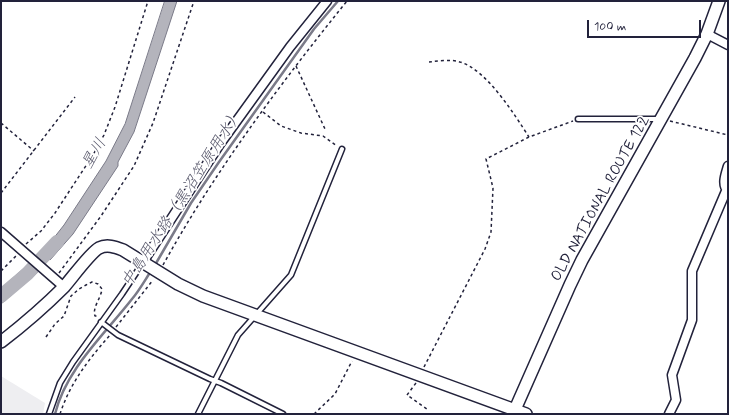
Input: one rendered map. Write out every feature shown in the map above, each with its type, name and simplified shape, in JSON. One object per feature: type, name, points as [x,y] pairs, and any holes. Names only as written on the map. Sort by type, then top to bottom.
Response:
[{"type":"street","points":[[153,269],[220,144],[290,46],[327,1]]},
{"type":"street","name":"OLD NATIONAL ROUTE 122","points":[[514,412],[582,260],[662,119],[707,34],[719,1]]},
{"type":"street","points":[[707,34],[728,45]]},
{"type":"street","points":[[669,414],[676,400],[672,375],[692,320],[692,271],[727,191],[725,182],[728,166]]},
{"type":"street","points":[[1,232],[21,251],[55,275],[64,287]]},
{"type":"street","points":[[1,342],[26,322],[64,287],[98,249],[103,247],[114,247],[123,250],[178,284],[203,296],[281,323],[514,412],[526,414]]},
{"type":"lane","points":[[578,119],[662,119]]},
{"type":"lane","points":[[198,414],[238,335],[291,275],[342,149]]},
{"type":"lane","points":[[49,414],[60,383],[103,324],[122,294],[153,269]]},
{"type":"lane","points":[[103,324],[118,335],[215,380],[283,414]]},
{"type":"path","points":[[1,271],[41,231],[55,213],[93,155],[104,135],[111,118],[148,1]]},
{"type":"path","points":[[55,275],[101,216],[134,166],[153,123],[194,1]]},
{"type":"path","points":[[60,414],[78,375],[112,331],[153,269],[191,218],[222,169],[262,112],[347,1]]},
{"type":"path","points":[[429,62],[442,60],[460,62],[477,71],[488,81],[515,114],[529,137]]},
{"type":"path","points":[[296,66],[325,129]]},
{"type":"path","points":[[1,193],[75,97]]},
{"type":"path","points":[[262,112],[281,126],[301,133],[323,136],[342,149]]},
{"type":"path","points":[[428,409],[407,395],[421,376],[485,249],[491,232],[493,188],[486,159],[529,137],[578,119]]},
{"type":"path","points":[[662,119],[728,135]]},
{"type":"path","points":[[1,123],[34,151]]},
{"type":"path","points":[[46,337],[54,324],[64,316],[71,296],[79,289],[92,282],[98,284],[102,289],[94,312],[94,316],[99,316]]},
{"type":"path","points":[[314,414],[335,394],[356,352]]},
{"type":"shaded area","points":[[165,1],[177,1],[134,132],[118,162],[118,166],[73,234],[50,260],[42,253],[64,225],[106,161],[125,124]]},
{"type":"shaded area","points":[[28,265],[38,272],[1,304],[1,289]]},
{"type":"shaded area","points":[[1,376],[45,403],[43,414],[1,414]]},
{"type":"waterway","name":"中島用水路（黒沼笠原用水）","points":[[155,265],[191,203],[219,162],[314,29],[338,1]]},
{"type":"waterway","name":"星川","points":[[1,296],[27,274],[57,242]]},
{"type":"waterway","name":"中島用水路（黒沼笠原用水）","points":[[55,414],[60,398],[77,367],[98,339],[135,296],[151,271]]}]
